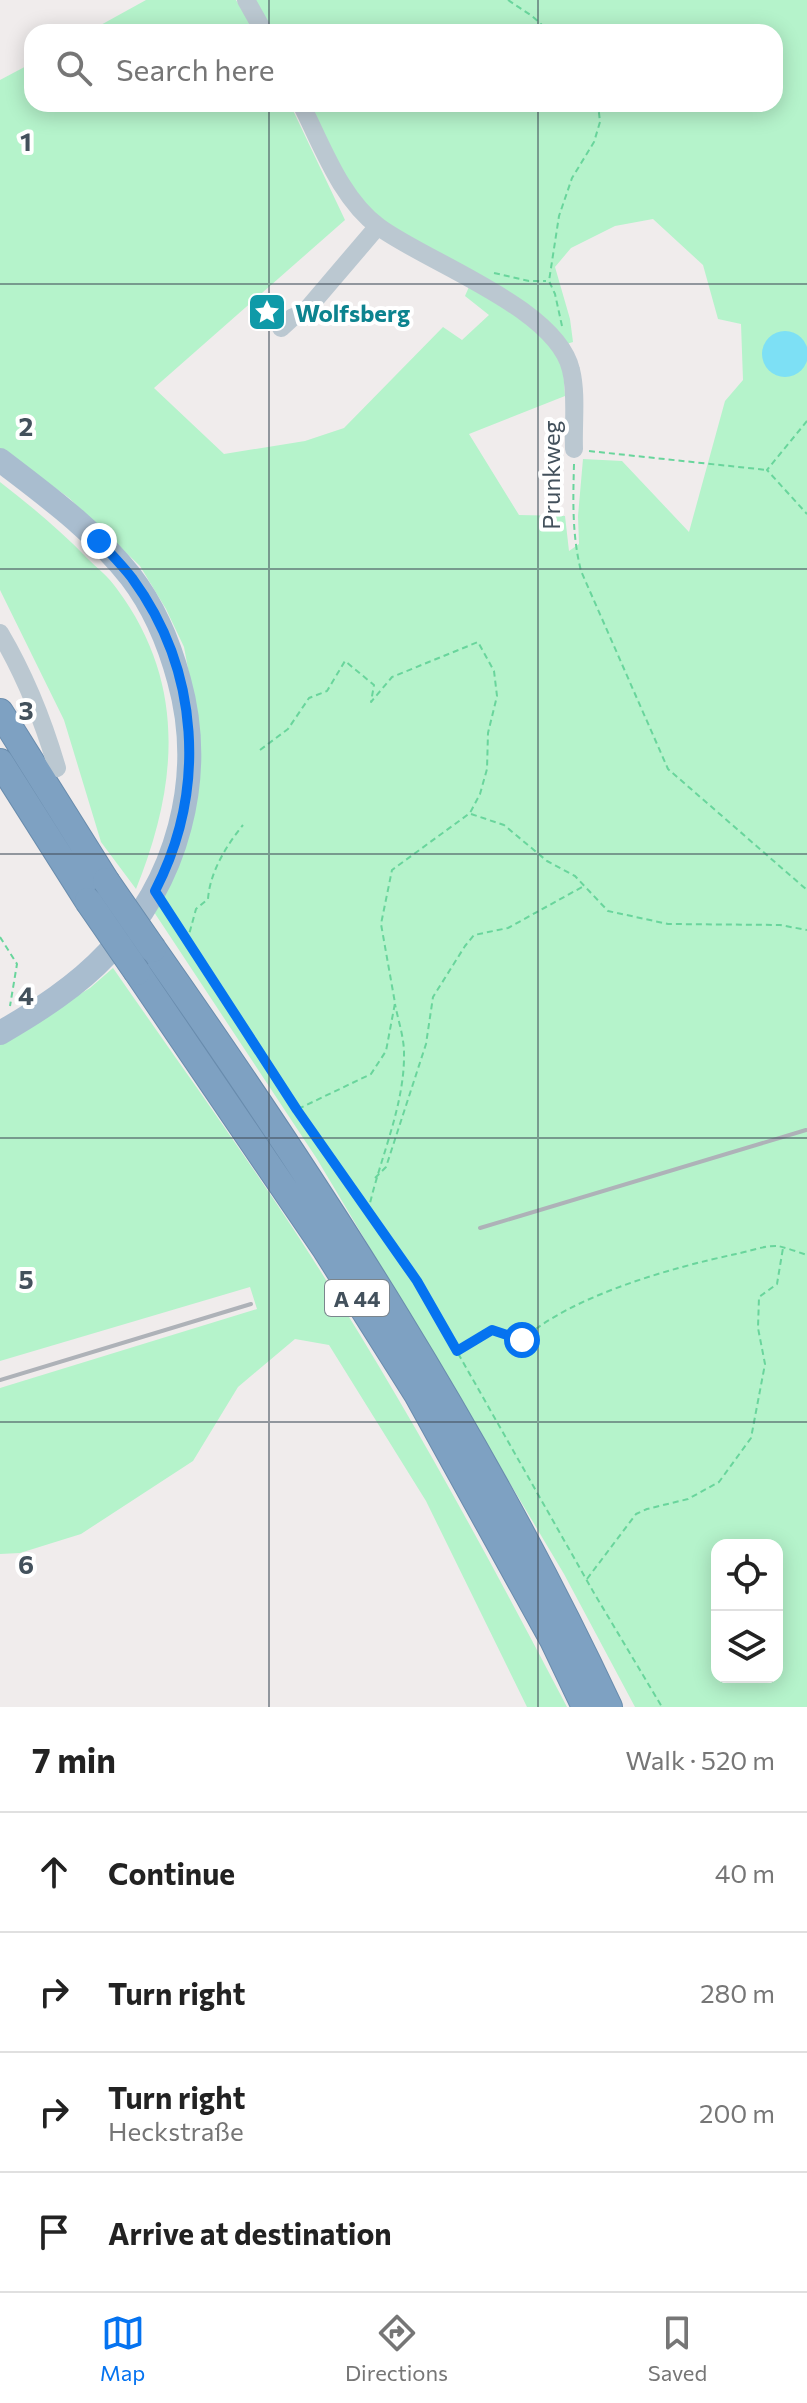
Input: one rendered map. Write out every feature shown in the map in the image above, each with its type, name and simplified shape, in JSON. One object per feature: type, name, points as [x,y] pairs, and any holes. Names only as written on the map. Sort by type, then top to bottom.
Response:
[{"type":"highway","name":"A 44","points":[[0,712],[95,881],[137,972],[326,1250],[417,1394],[553,1640],[585,1707]]},
{"type":"highway","name":"A 44","points":[[0,762],[153,949],[257,1096],[435,1378],[570,1624],[609,1707]]},
{"type":"highway","points":[[57,768],[95,881]]},
{"type":"main road","points":[[0,460],[64,508],[132,577],[156,617],[172,654],[184,696],[190,735],[189,786],[182,819],[168,864],[155,891],[129,929],[92,969],[44,1006],[4,1023]]},
{"type":"street","points":[[246,0],[260,24]]},
{"type":"street","points":[[305,112],[344,188],[378,226],[526,313],[552,335],[565,353]]},
{"type":"street","points":[[281,328],[293,317],[303,314],[378,226]]},
{"type":"street","name":"Prunkweg","points":[[565,353],[572,371],[574,449]]},
{"type":"street","points":[[0,633],[22,670],[42,718],[57,768]]},
{"type":"path","points":[[508,0],[541,24]]},
{"type":"path","points":[[565,353],[561,316],[549,281],[562,204],[572,178],[594,142],[600,122],[599,112]]},
{"type":"path","points":[[477,284],[493,272],[529,281],[549,281]]},
{"type":"path","points":[[767,470],[807,421]]},
{"type":"path","points":[[574,449],[767,470],[807,514]]},
{"type":"path","name":"Prunkweg","points":[[574,449],[574,545],[581,571],[668,769],[807,890]]},
{"type":"path","points":[[260,750],[288,729],[309,698],[327,691],[345,661],[374,685],[371,702],[392,677],[478,642],[494,671],[497,696],[488,733],[487,769],[480,794],[470,813],[392,870],[381,924],[404,1052],[400,1099],[375,1178],[368,1212]]},
{"type":"path","points":[[470,813],[504,825],[547,861],[575,876],[608,911],[668,924],[780,925],[807,930]]},
{"type":"path","points":[[187,943],[196,909],[208,899],[209,884],[230,841],[243,825]]},
{"type":"path","points":[[375,1178],[386,1167],[420,1064],[433,997],[465,946],[474,935],[508,928],[584,886]]},
{"type":"path","points":[[155,891],[297,1110],[417,1281],[586,1580],[662,1707]]},
{"type":"path","points":[[0,937],[17,964],[4,1023]]},
{"type":"path","points":[[297,1110],[371,1074],[386,1051],[395,1003]]},
{"type":"path","points":[[4,1023],[18,1006]]},
{"type":"path","points":[[457,1351],[492,1330],[522,1340],[542,1322],[599,1296],[660,1274],[775,1246],[807,1255]]},
{"type":"path","points":[[586,1580],[636,1514],[688,1499],[719,1482],[751,1438],[765,1364],[758,1328],[759,1297],[777,1284],[783,1248]]},
{"type":"green space","points":[[146,0],[236,0],[250,24],[102,24]]},
{"type":"green space","points":[[251,0],[807,0],[807,1707],[635,1707],[564,1574],[317,1159],[152,909],[197,785],[200,733],[184,647],[166,609],[140,566],[69,498],[0,448],[0,80],[24,67],[24,112],[294,112],[345,220],[154,388],[224,454],[305,441],[344,428],[443,327],[462,340],[489,315],[465,296],[475,273],[380,221],[350,185],[311,112],[783,112],[783,24],[264,24]],"holes":[[[653,219],[703,265],[718,319],[741,324],[743,380],[725,401],[689,532],[622,461],[583,459],[579,544],[569,551],[565,516],[519,515],[469,434],[565,396],[563,366],[554,348],[573,342],[570,319],[555,267],[571,248],[615,226]]]},
{"type":"green space","points":[[0,482],[56,528],[110,580],[140,625],[155,661],[165,698],[167,773],[161,811],[136,889],[101,842],[64,720],[0,590]]},
{"type":"green space","points":[[113,968],[333,1290],[437,1467],[567,1707],[527,1707],[426,1501],[329,1345],[295,1339],[238,1387],[193,1461],[81,1534],[20,1553],[0,1554],[0,1388],[257,1309],[250,1287],[0,1361],[0,1042],[90,988]]},
{"type":"water","points":[[785,331],[801,338],[808,354],[801,370],[785,377],[769,370],[762,354],[769,338]]},
{"type":"railway","points":[[480,1228],[806,1130]]},
{"type":"railway","points":[[0,1380],[251,1304]]},
{"type":"place","name":"Wolfsberg","points":[[267,312]]},
{"type":"route","points":[[99,541],[132,577],[156,617],[172,654],[184,696],[190,735],[189,786],[168,864],[155,891],[297,1110],[417,1281],[457,1351],[492,1330],[522,1340]]}]
